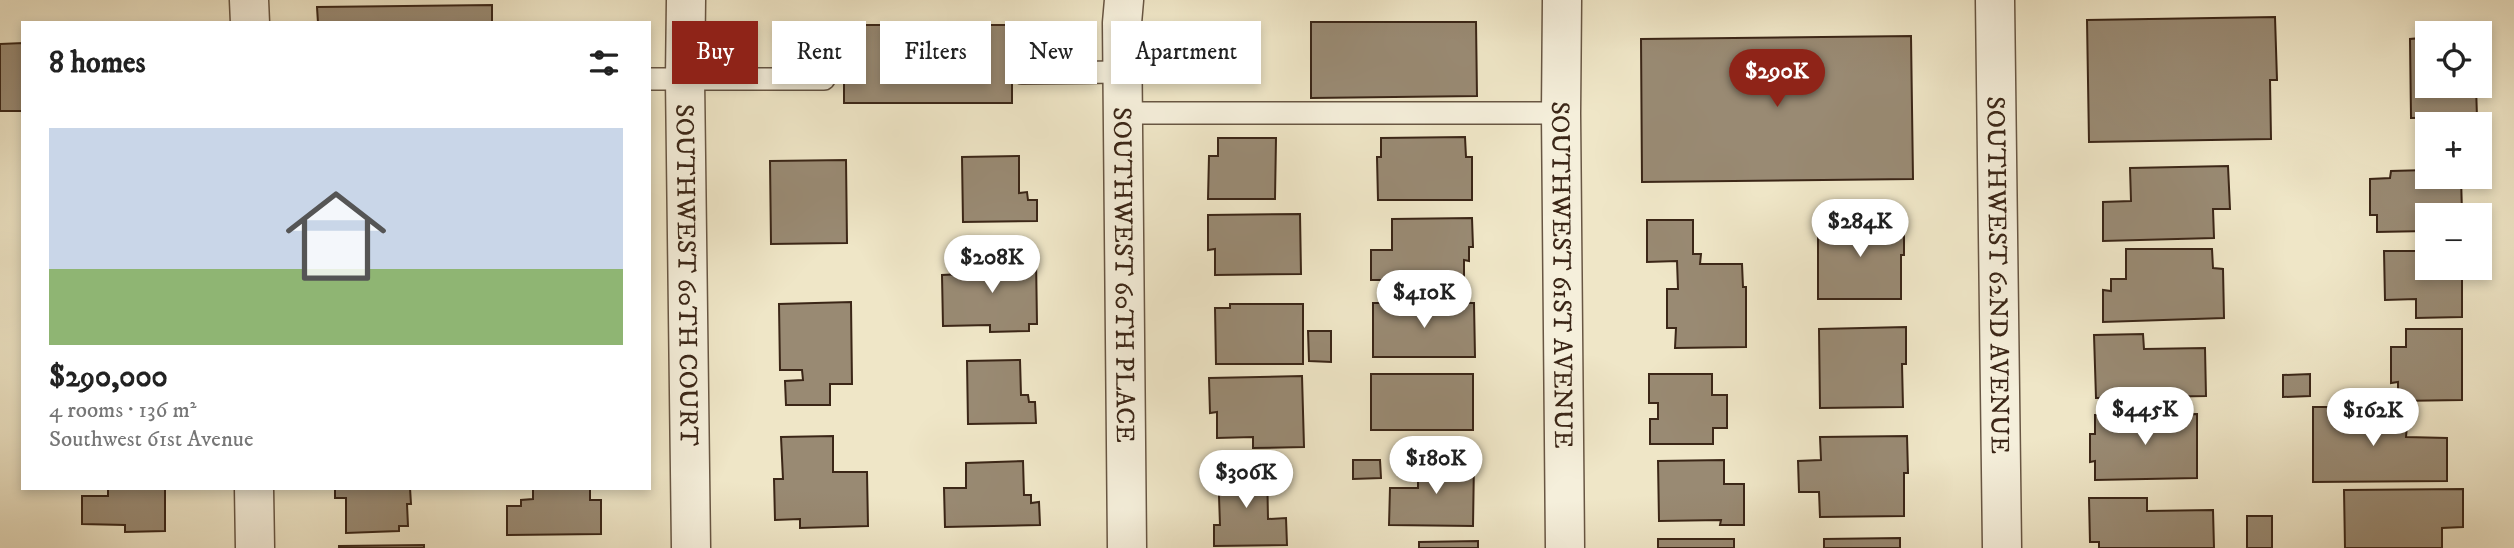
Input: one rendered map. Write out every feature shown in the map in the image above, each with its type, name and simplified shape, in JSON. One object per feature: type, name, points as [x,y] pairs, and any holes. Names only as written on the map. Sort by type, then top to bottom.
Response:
[{"type":"street","points":[[249,0],[250,21]]},
{"type":"street","name":"SOUTHWEST 60TH COURT","points":[[686,0],[667,79],[691,548]]},
{"type":"street","name":"SOUTHWEST 60TH PLACE","points":[[1122,21],[1124,0]]},
{"type":"street","name":"SOUTHWEST 61ST AVENUE","points":[[1562,0],[1565,548]]},
{"type":"street","name":"SOUTHWEST 62ND AVENUE","points":[[1995,0],[2002,548]]},
{"type":"street","name":"SOUTHWEST 60TH PLACE","points":[[1122,84],[1127,548]]},
{"type":"street","points":[[254,490],[255,548]]},
{"type":"lane","points":[[667,79],[772,79]]},
{"type":"lane","points":[[1122,113],[1561,113]]},
{"type":"building","points":[[492,5],[492,21],[318,21],[317,7]]},
{"type":"building","points":[[2275,17],[2277,80],[2270,80],[2271,139],[2089,142],[2087,20]]},
{"type":"building","points":[[1311,22],[1476,22],[1477,96],[1311,98]]},
{"type":"building","points":[[866,25],[880,25],[880,84],[991,84],[991,25],[1005,25],[1005,84],[1012,84],[1012,103],[844,103],[844,84],[866,84]]},
{"type":"building","points":[[1911,36],[1913,179],[1642,182],[1641,39]]},
{"type":"building","points":[[2410,39],[2415,39],[2415,98],[2476,98],[2477,112],[2415,112],[2415,118],[2411,118]]},
{"type":"building","points":[[21,43],[21,111],[0,111],[0,44]]},
{"type":"building","points":[[1465,137],[1466,157],[1472,157],[1472,200],[1378,200],[1377,157],[1381,157],[1381,138]]},
{"type":"building","points":[[1218,138],[1276,138],[1275,199],[1208,199],[1209,156],[1218,156]]},
{"type":"building","points":[[1019,156],[1019,193],[1027,192],[1028,200],[1037,200],[1037,221],[963,222],[962,157]]},
{"type":"building","points":[[846,160],[847,243],[771,244],[770,161]]},
{"type":"building","points":[[2228,166],[2230,209],[2213,209],[2214,238],[2103,241],[2103,202],[2131,201],[2130,168]]},
{"type":"building","points":[[2415,170],[2415,189],[2461,189],[2462,203],[2415,203],[2415,231],[2377,232],[2377,215],[2370,215],[2370,179],[2390,178],[2391,171]]},
{"type":"building","points":[[1300,214],[1301,274],[1215,275],[1215,249],[1208,250],[1208,215]]},
{"type":"building","points":[[1472,218],[1473,247],[1469,247],[1469,261],[1464,260],[1464,280],[1371,280],[1371,250],[1392,250],[1392,219]]},
{"type":"building","points":[[1818,219],[1904,219],[1901,299],[1818,299]]},
{"type":"building","points":[[1647,220],[1693,220],[1693,254],[1701,254],[1700,264],[1742,264],[1743,287],[1746,287],[1746,347],[1675,348],[1676,328],[1667,328],[1667,289],[1678,289],[1677,261],[1647,262]]},
{"type":"building","points":[[2126,249],[2212,249],[2213,268],[2223,269],[2224,318],[2103,322],[2103,290],[2111,291],[2111,279],[2126,279]]},
{"type":"building","points":[[2384,251],[2415,251],[2415,280],[2462,280],[2462,317],[2416,318],[2416,299],[2385,300]]},
{"type":"building","points":[[1036,258],[1037,324],[1029,324],[1029,331],[990,332],[990,325],[943,326],[942,275],[963,274],[963,259]]},
{"type":"building","points":[[851,302],[852,384],[830,384],[830,405],[786,405],[785,381],[803,380],[802,370],[780,370],[779,304]]},
{"type":"building","points":[[1373,303],[1474,303],[1475,357],[1373,357]]},
{"type":"building","points":[[1230,304],[1303,304],[1303,364],[1216,364],[1215,308],[1230,308]]},
{"type":"building","points":[[1906,327],[1906,364],[1902,364],[1903,407],[1820,408],[1819,329]]},
{"type":"building","points":[[2406,329],[2462,329],[2462,400],[2398,401],[2398,382],[2391,383],[2391,347],[2406,347]]},
{"type":"building","points":[[1308,331],[1331,331],[1331,362],[1309,361]]},
{"type":"building","points":[[2143,334],[2144,349],[2205,348],[2206,396],[2096,398],[2094,335]]},
{"type":"building","points":[[1020,360],[1021,395],[1028,395],[1029,402],[1035,402],[1036,423],[968,424],[967,361]]},
{"type":"building","points":[[1371,374],[1473,374],[1473,430],[1371,430]]},
{"type":"building","points":[[1649,374],[1712,374],[1712,395],[1727,395],[1727,428],[1713,428],[1713,444],[1650,444],[1650,419],[1658,419],[1658,403],[1649,403]]},
{"type":"building","points":[[2310,374],[2310,396],[2283,397],[2283,375]]},
{"type":"building","points":[[1302,376],[1304,447],[1253,448],[1253,437],[1217,438],[1217,412],[1210,413],[1209,378]]},
{"type":"building","points":[[2313,407],[2395,407],[2395,426],[2407,426],[2406,437],[2447,438],[2447,481],[2313,482]]},
{"type":"building","points":[[2197,414],[2197,478],[2095,480],[2095,461],[2090,462],[2090,434],[2095,434],[2095,415]]},
{"type":"building","points":[[833,436],[833,472],[867,472],[868,526],[800,528],[800,519],[775,520],[774,479],[783,479],[781,437]]},
{"type":"building","points":[[1907,436],[1908,473],[1904,473],[1904,516],[1820,517],[1819,492],[1799,492],[1798,461],[1821,460],[1820,437]]},
{"type":"building","points":[[1353,460],[1380,460],[1381,478],[1353,479]]},
{"type":"building","points":[[1418,460],[1474,461],[1473,526],[1389,525],[1390,488],[1418,488]]},
{"type":"building","points":[[1724,460],[1724,484],[1744,484],[1744,525],[1720,525],[1721,520],[1659,521],[1658,461]]},
{"type":"building","points":[[1023,461],[1024,495],[1031,495],[1031,503],[1039,502],[1040,525],[945,527],[944,488],[966,488],[966,463]]},
{"type":"building","points":[[1267,466],[1268,519],[1286,518],[1287,545],[1214,546],[1214,525],[1220,525],[1218,467]]},
{"type":"building","points":[[2463,489],[2463,527],[2442,528],[2442,548],[2345,548],[2344,490]]},
{"type":"building","points":[[108,490],[165,490],[165,531],[125,532],[125,525],[82,524],[82,496],[108,496]]},
{"type":"building","points":[[335,490],[410,490],[411,504],[407,504],[408,526],[399,526],[399,531],[346,533],[346,498],[335,498]]},
{"type":"building","points":[[533,490],[590,490],[590,500],[601,500],[601,534],[507,535],[507,506],[521,506],[521,500],[533,499]]},
{"type":"building","points":[[2089,498],[2147,498],[2147,511],[2213,510],[2214,548],[2099,548],[2099,542],[2090,542]]},
{"type":"building","points":[[2247,516],[2272,516],[2272,548],[2247,548]]},
{"type":"building","points":[[1900,538],[1900,548],[1824,548],[1824,539]]},
{"type":"building","points":[[1658,539],[1734,539],[1734,548],[1658,548]]},
{"type":"building","points":[[1478,541],[1478,548],[1419,548],[1419,542]]},
{"type":"building","points":[[424,545],[424,548],[339,548],[339,546]]}]
